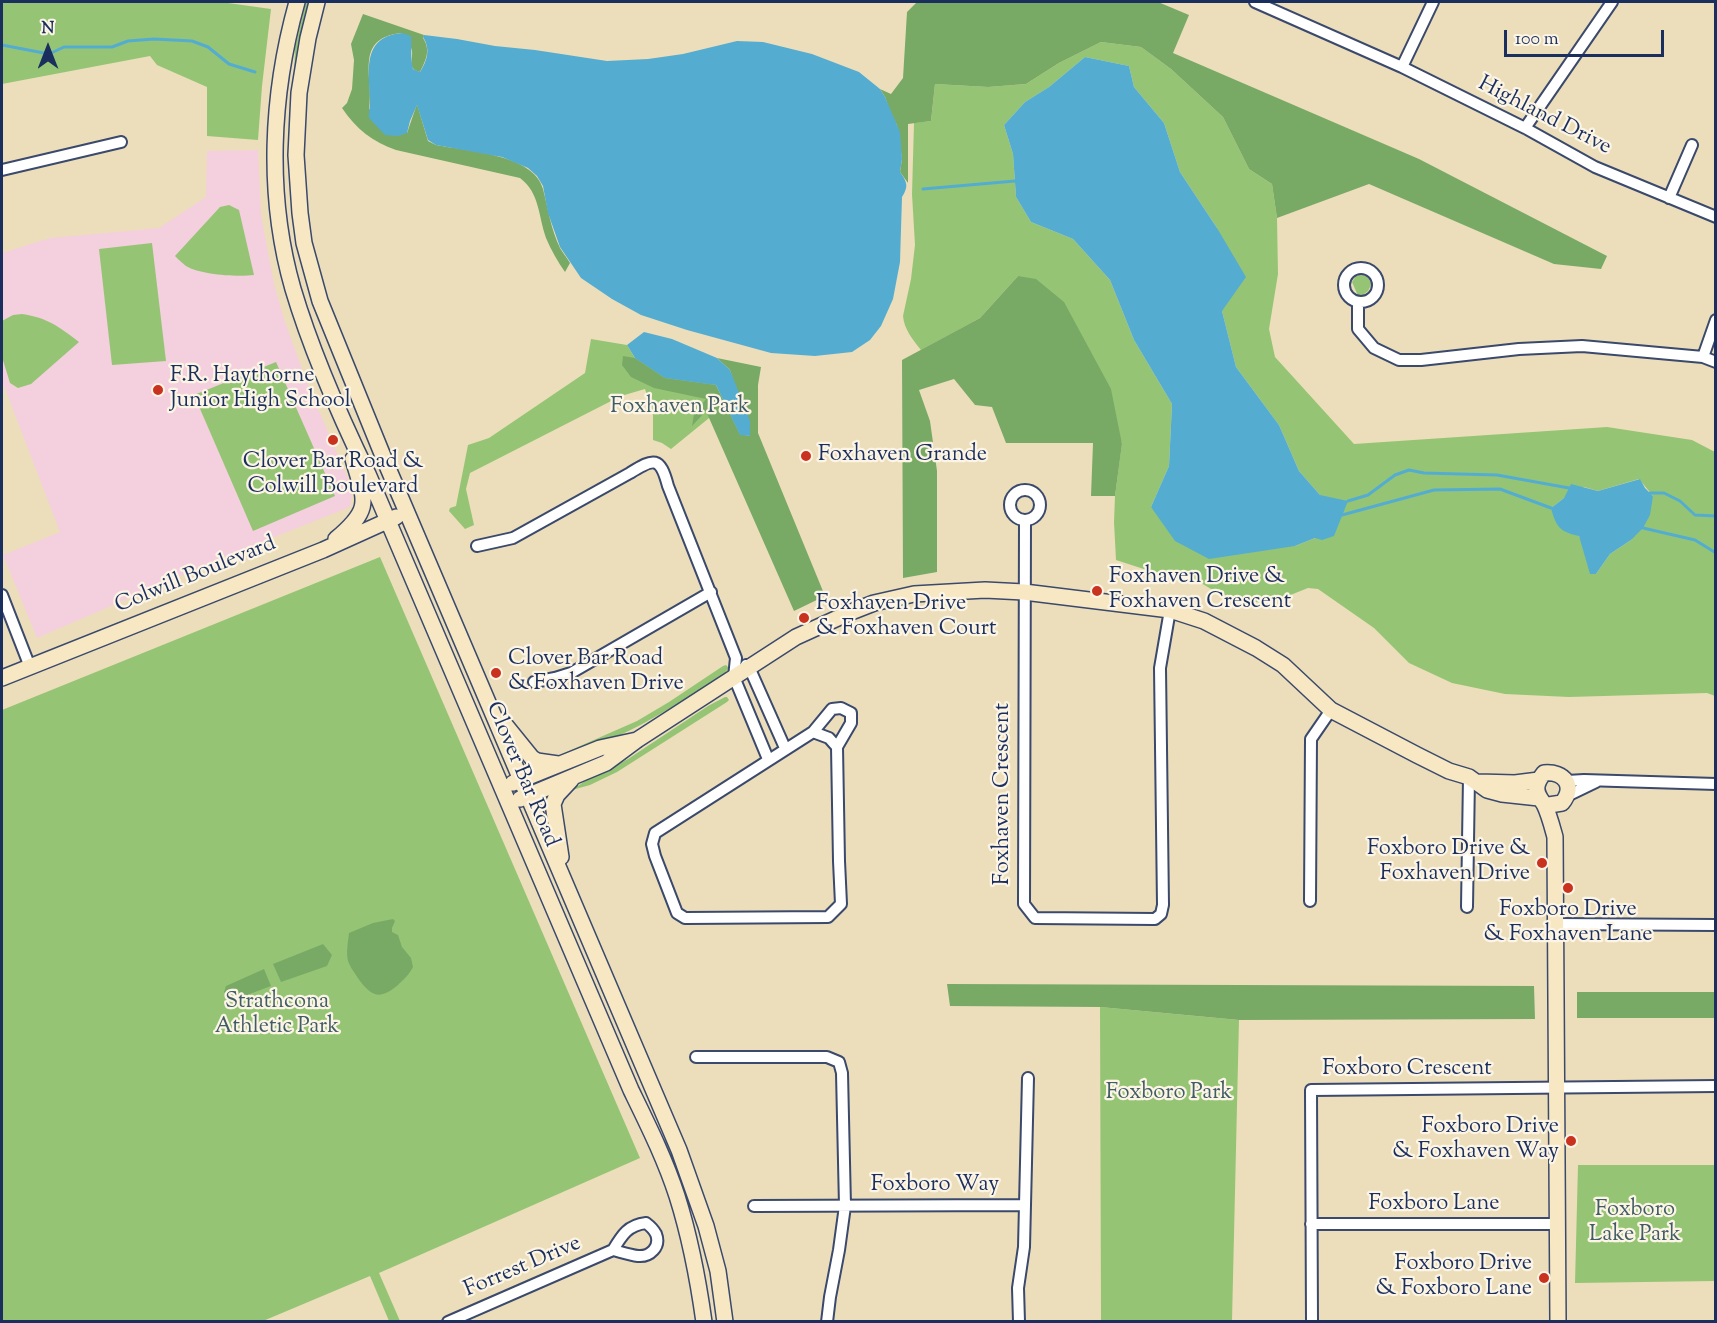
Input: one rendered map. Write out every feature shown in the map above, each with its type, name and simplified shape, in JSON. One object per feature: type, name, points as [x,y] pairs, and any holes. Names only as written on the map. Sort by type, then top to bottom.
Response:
[{"type":"main road","name":"Clover Bar Road","points":[[297,2],[287,40],[275,130],[277,197],[285,254],[293,288],[318,362],[339,413],[416,583],[502,788],[497,799],[508,803],[654,1138],[677,1196],[691,1248],[704,1322]]},
{"type":"main road","name":"Clover Bar Road","points":[[318,2],[303,62],[296,130],[298,186],[304,243],[320,301],[334,340],[679,1150],[706,1226],[718,1271],[725,1322]]},
{"type":"main road","points":[[323,550],[351,526],[363,509],[364,497],[339,413]]},
{"type":"main road","name":"Colwill Boulevard","points":[[2,678],[323,550],[407,512]]},
{"type":"main road","points":[[508,803],[606,763],[796,636],[874,603],[901,596],[985,590],[1024,592],[1170,610],[1204,621],[1257,648],[1283,665],[1332,710],[1449,771],[1472,779],[1515,783],[1539,780]]},
{"type":"main road","points":[[491,707],[532,758],[537,761],[564,764]]},
{"type":"main road","points":[[502,788],[600,748],[638,740]]},
{"type":"main road","points":[[1555,837],[1565,794],[1558,774],[1544,773],[1537,785],[1555,837],[1558,1322]]},
{"type":"main road","points":[[565,882],[553,804],[557,795],[575,776]]},
{"type":"main road","points":[[1472,779],[1487,790],[1541,801],[1549,806],[1565,794]]},
{"type":"street","name":"Highland Drive","points":[[1255,2],[1402,67],[1525,128],[1595,167],[1716,217]]},
{"type":"street","points":[[1402,67],[1432,2]]},
{"type":"street","points":[[1525,128],[1612,2]]},
{"type":"street","points":[[2,170],[121,142]]},
{"type":"street","points":[[1669,198],[1692,145]]},
{"type":"street","points":[[1358,302],[1358,329],[1374,348],[1399,360],[1421,360],[1519,349],[1582,346],[1703,357],[1716,362]]},
{"type":"street","points":[[1703,357],[1716,320]]},
{"type":"street","points":[[477,546],[513,538],[645,463],[654,462],[660,465],[736,658],[734,677],[768,759]]},
{"type":"street","points":[[1024,592],[1025,521]]},
{"type":"street","points":[[534,682],[571,673],[711,592]]},
{"type":"street","name":"Foxhaven Crescent","points":[[1024,592],[1024,904],[1035,918],[1155,919],[1161,914],[1163,905],[1161,668],[1170,610]]},
{"type":"street","points":[[2,595],[30,667]]},
{"type":"street","points":[[736,658],[749,667],[785,748]]},
{"type":"street","points":[[841,708],[850,713],[851,723],[837,747],[841,904],[828,917],[685,918],[677,913],[655,856],[652,844],[656,833],[785,748],[813,732],[832,709],[841,708]]},
{"type":"street","points":[[1310,901],[1311,739],[1332,710]]},
{"type":"street","points":[[813,732],[829,738],[837,747]]},
{"type":"street","points":[[1467,907],[1472,779]]},
{"type":"street","points":[[1565,794],[1599,781],[1716,784]]},
{"type":"street","points":[[1555,924],[1716,925]]},
{"type":"street","points":[[696,1057],[827,1057],[839,1062],[842,1073],[845,1206],[754,1206]]},
{"type":"street","points":[[1025,1205],[1028,1078]]},
{"type":"street","points":[[1555,1089],[1716,1086]]},
{"type":"street","name":"Foxboro Crescent","points":[[1312,1322],[1311,1090],[1555,1089]]},
{"type":"street","name":"Foxboro Way","points":[[827,1322],[845,1206],[1025,1205],[1024,1247],[1018,1288],[1018,1322]]},
{"type":"street","name":"Foxboro Lane","points":[[1311,1224],[1557,1224]]},
{"type":"street","name":"Forrest Drive","points":[[448,1322],[613,1250]]},
{"type":"shaded area","name":"F.R. Haythorne Junior High School","points":[[258,150],[261,215],[274,284],[306,380],[353,491],[350,507],[229,555],[37,638],[3,555],[60,532],[2,381],[2,253],[50,238],[159,228],[206,197],[207,151]]},
{"type":"green space","points":[[2,2],[221,2],[271,9],[258,140],[207,136],[207,87],[157,65],[150,56],[2,84]]},
{"type":"green space","points":[[306,2],[314,2],[296,76],[294,76],[295,48]]},
{"type":"green space","points":[[917,2],[1158,2],[1189,15],[1173,53],[1419,159],[1607,256],[1601,269],[1554,264],[1369,184],[1277,218],[1272,184],[1249,169],[1223,117],[1171,69],[1141,47],[1101,42],[1059,63],[1026,84],[988,87],[935,84],[931,121],[908,124],[908,183],[900,172],[902,159],[897,125],[880,89],[891,94],[903,78],[907,12]]},
{"type":"green space","points":[[363,14],[424,35],[427,51],[420,72],[413,69],[412,51],[402,33],[386,36],[377,43],[371,51],[369,62],[369,109],[407,133],[417,104],[428,141],[436,145],[497,156],[527,168],[537,177],[543,189],[554,234],[570,263],[565,272],[546,238],[535,198],[527,184],[520,178],[396,150],[366,134],[347,116],[342,108],[347,103],[352,89],[354,60],[351,44]]},
{"type":"green space","points":[[1101,42],[1141,47],[1171,69],[1223,117],[1249,169],[1272,184],[1277,218],[1278,274],[1269,329],[1275,357],[1354,444],[1607,427],[1692,440],[1715,452],[1715,696],[1707,693],[1569,697],[1505,694],[1452,683],[1409,663],[1374,628],[1318,589],[1308,588],[1268,604],[1221,595],[1186,574],[1153,572],[1116,560],[1115,496],[1122,443],[1018,276],[980,318],[921,350],[907,330],[903,316],[915,245],[912,194],[914,123],[931,121],[935,84],[988,87],[1026,84],[1059,63]],"holes":[[[1085,57],[1129,66],[1134,87],[1164,123],[1180,172],[1217,228],[1222,311],[1236,367],[1279,425],[1299,471],[1320,495],[1315,538],[1295,546],[1151,507],[1169,466],[1172,404],[1134,340],[1110,280],[1073,239],[1031,222],[1016,197],[1013,154],[1004,125],[1025,102],[1049,87]],[[1639,479],[1653,496],[1631,540],[1610,554],[1596,574],[1579,536],[1551,508],[1584,487],[1598,491]]]},
{"type":"green space","points":[[229,205],[239,210],[254,275],[219,275],[186,266],[175,256],[220,207]]},
{"type":"green space","points":[[152,243],[166,361],[112,365],[99,249]]},
{"type":"green space","points":[[1018,276],[1036,279],[1064,302],[1111,389],[1122,444],[1115,496],[1091,496],[1093,443],[1006,443],[992,407],[975,405],[954,379],[919,390],[930,421],[937,471],[937,572],[903,578],[902,360],[980,318]]},
{"type":"green space","points":[[1356,276],[1367,277],[1371,285],[1368,291],[1359,298],[1352,282]]},
{"type":"green space","points":[[22,314],[52,324],[79,342],[31,384],[18,388],[10,383],[2,357],[2,321],[13,315]]},
{"type":"green space","name":"Foxhaven Park","points":[[591,339],[627,345],[635,358],[716,385],[714,414],[671,449],[653,440],[653,415],[645,389],[621,396],[470,473],[466,489],[474,525],[465,529],[449,511],[450,508],[456,506],[468,445],[489,438],[585,373]]},
{"type":"green space","points":[[623,356],[635,358],[665,378],[716,385],[740,434],[750,436],[730,370],[717,358],[761,367],[758,385],[758,433],[825,596],[794,611],[706,411],[692,426],[694,414],[706,399],[654,388],[631,377],[622,365]]},
{"type":"green space","points":[[276,362],[335,496],[253,531],[194,395]]},
{"type":"green space","name":"Strathcona Athletic Park","points":[[380,557],[640,1158],[379,1273],[400,1321],[389,1321],[370,1276],[263,1321],[2,1321],[2,710]]},
{"type":"green space","points":[[726,665],[729,668],[723,675],[642,724],[599,744],[555,757],[637,721]]},
{"type":"green space","points":[[725,697],[729,700],[727,702],[617,772],[590,785],[572,790],[628,759]]},
{"type":"green space","points":[[393,919],[395,921],[392,932],[398,935],[402,947],[411,958],[413,967],[398,985],[387,993],[378,995],[365,987],[349,963],[347,951],[349,933],[373,923]]},
{"type":"green space","points":[[323,944],[332,955],[327,966],[281,982],[273,964]]},
{"type":"green space","points":[[264,969],[271,986],[239,998],[228,998],[224,992],[226,986]]},
{"type":"green space","points":[[947,984],[1534,986],[1535,1019],[1239,1020],[1100,1007],[950,1006]]},
{"type":"green space","points":[[1577,992],[1715,992],[1715,1018],[1577,1018]]},
{"type":"green space","name":"Foxboro Park","points":[[1100,1007],[1239,1020],[1232,1321],[1101,1321]]},
{"type":"green space","name":"Foxboro Lake Park","points":[[1578,1165],[1715,1165],[1715,1281],[1575,1283]]},
{"type":"water","points":[[402,33],[411,36],[413,69],[420,72],[427,55],[424,35],[607,61],[683,54],[737,41],[763,42],[812,54],[859,72],[880,89],[900,132],[902,159],[900,172],[906,184],[902,197],[900,262],[893,299],[881,326],[870,340],[852,352],[815,356],[771,353],[641,315],[612,299],[581,278],[560,247],[548,213],[543,186],[528,168],[502,157],[436,145],[428,140],[417,105],[407,133],[398,136],[385,135],[369,118],[369,66],[374,48],[389,36]]},
{"type":"water","points":[[1085,57],[1129,66],[1134,87],[1164,123],[1180,172],[1246,277],[1222,311],[1236,367],[1279,425],[1299,471],[1320,495],[1348,501],[1334,536],[1322,540],[1315,538],[1295,546],[1209,559],[1175,541],[1151,507],[1169,466],[1172,404],[1134,340],[1110,280],[1073,239],[1031,222],[1016,197],[1013,154],[1004,125],[1025,102],[1049,87]]},
{"type":"water","points":[[644,332],[672,339],[717,358],[730,370],[750,421],[750,436],[740,435],[716,385],[665,378],[635,358],[627,345]]},
{"type":"water","points":[[1640,479],[1653,496],[1650,515],[1643,528],[1631,540],[1610,554],[1596,574],[1590,574],[1579,536],[1567,533],[1560,528],[1551,508],[1564,498],[1571,484],[1598,491]]},
{"type":"waterway","points":[[2,45],[49,54],[64,47],[112,47],[128,41],[154,39],[192,41],[208,47],[229,64],[255,72]]},
{"type":"waterway","points":[[923,189],[1015,181]]},
{"type":"waterway","points":[[1348,501],[1368,495],[1395,475],[1409,470],[1424,473],[1497,475],[1569,488]]},
{"type":"waterway","points":[[1342,515],[1434,490],[1500,489],[1551,508]]},
{"type":"waterway","points":[[1650,493],[1664,493],[1680,501],[1695,515],[1716,516]]},
{"type":"waterway","points":[[1643,528],[1695,540],[1716,553]]},
{"type":"place","name":"F.R. Haythorne Junior High School","points":[[158,390]]},
{"type":"place","name":"Clover Bar Road & Colwill Boulevard","points":[[333,440]]},
{"type":"place","name":"Foxhaven Grande","points":[[806,456]]},
{"type":"place","name":"Foxhaven Drive & Foxhaven Crescent","points":[[1097,591]]},
{"type":"place","name":"Foxhaven Drive & Foxhaven Court","points":[[804,618]]},
{"type":"place","name":"Clover Bar Road & Foxhaven Drive","points":[[496,673]]},
{"type":"place","name":"Foxboro Drive & Foxhaven Drive","points":[[1542,863]]},
{"type":"place","name":"Foxboro Drive & Foxhaven Lane","points":[[1568,888]]},
{"type":"place","name":"Foxboro Drive & Foxhaven Way","points":[[1571,1141]]},
{"type":"place","name":"Foxboro Drive & Foxboro Lane","points":[[1544,1278]]}]
